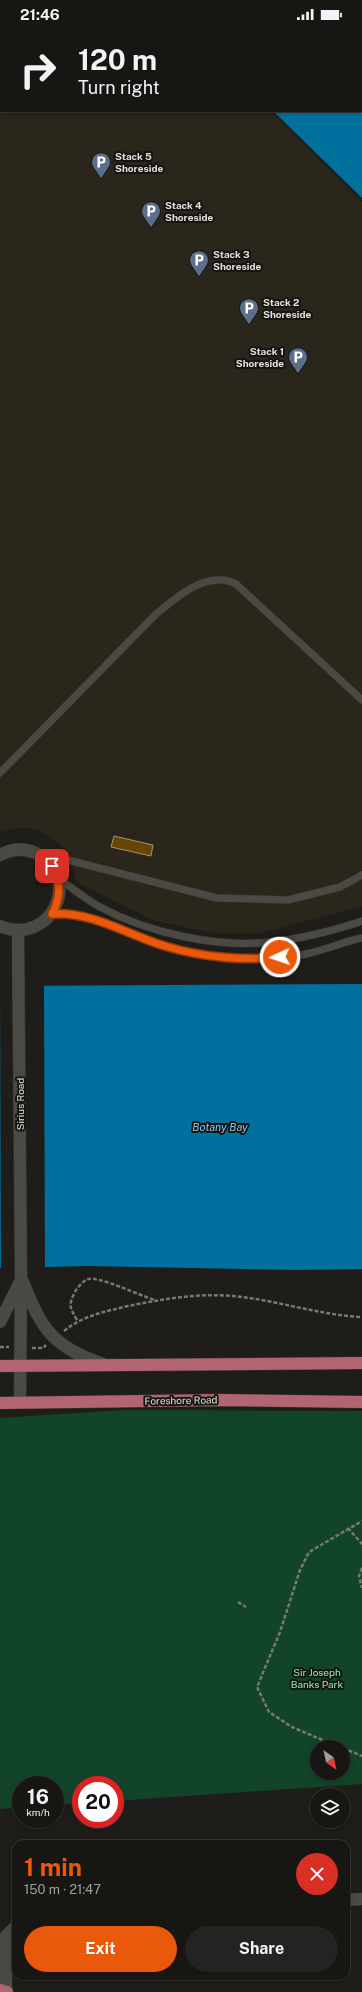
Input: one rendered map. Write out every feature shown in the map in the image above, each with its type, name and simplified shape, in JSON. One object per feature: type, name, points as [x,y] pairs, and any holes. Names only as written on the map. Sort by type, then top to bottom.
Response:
[{"type":"main road","points":[[0,1366],[362,1363]]},
{"type":"main road","name":"Foreshore Road","points":[[0,1403],[20,1401],[220,1400],[362,1402]]},
{"type":"main road","points":[[0,1990],[7,1992]]},
{"type":"street","points":[[0,855],[7,851],[19,849],[32,852],[43,857],[52,866],[58,878],[60,890],[58,903],[52,914],[42,923],[31,929],[18,931],[0,926]]},
{"type":"street","name":"Sirius Road","points":[[18,931],[21,1277],[20,1401]]},
{"type":"street","name":"Sirius Road","points":[[0,1322],[11,1302],[21,1277]]},
{"type":"street","name":"Sirius Road","points":[[21,1277],[31,1303],[52,1336],[62,1346],[77,1355],[103,1364]]},
{"type":"street","points":[[350,1900],[362,1898]]},
{"type":"street","points":[[7,1992],[6,1936],[12,1930]]},
{"type":"lane","points":[[0,773],[156,614],[184,593],[203,583],[221,580],[236,584],[362,700]]},
{"type":"lane","points":[[32,852],[218,898],[288,900],[340,887],[362,875]]},
{"type":"lane","points":[[58,878],[100,907],[149,929],[213,942],[270,942],[342,927],[362,921]]},
{"type":"lane","points":[[52,914],[66,913],[89,918],[168,947],[215,956],[266,959],[305,955],[362,938]]},
{"type":"path","points":[[156,1300],[123,1289],[98,1278],[87,1279],[77,1289],[70,1301],[71,1310],[77,1320],[156,1300],[191,1295],[234,1296],[339,1316],[362,1317]]},
{"type":"path","points":[[323,1740],[292,1727],[269,1712],[258,1687],[280,1632],[300,1570],[308,1552],[348,1528],[362,1522]]},
{"type":"path","points":[[348,1528],[362,1544]]},
{"type":"path","points":[[362,1568],[359,1576],[362,1588]]},
{"type":"path","points":[[238,1602],[246,1607]]},
{"type":"path","points":[[350,1751],[362,1756]]},
{"type":"shaded area","points":[[0,112],[272,112],[362,202],[362,906],[261,933],[214,933],[155,921],[77,882],[70,858],[62,847],[52,838],[40,831],[26,828],[0,832]]},
{"type":"green space","name":"Sir Joseph Banks Park","points":[[123,1410],[362,1411],[362,1784],[124,1800],[124,1776],[72,1776],[72,1804],[64,1804],[64,1776],[12,1776],[12,1808],[0,1809],[0,1418]]},
{"type":"water","points":[[274,112],[362,112],[362,198]]},
{"type":"water","name":"Botany Bay","points":[[362,984],[362,1269],[299,1270],[89,1266],[0,1268],[0,986]]},
{"type":"pier","points":[[0,984],[44,984],[45,1269],[1,1270]]},
{"type":"building","points":[[114,836],[153,845],[151,856],[111,847]]},
{"type":"place","name":"Stack 5 Shoreside","points":[[101,179]]},
{"type":"place","name":"Stack 4 Shoreside","points":[[151,228]]},
{"type":"place","name":"Stack 3 Shoreside","points":[[199,277]]},
{"type":"place","name":"Stack 2 Shoreside","points":[[249,325]]},
{"type":"place","name":"Stack 1 Shoreside","points":[[298,374]]},
{"type":"route","points":[[52,866],[58,878],[60,890],[58,903],[52,914],[66,913],[89,918],[168,947],[215,956],[266,959],[280,957]]}]
